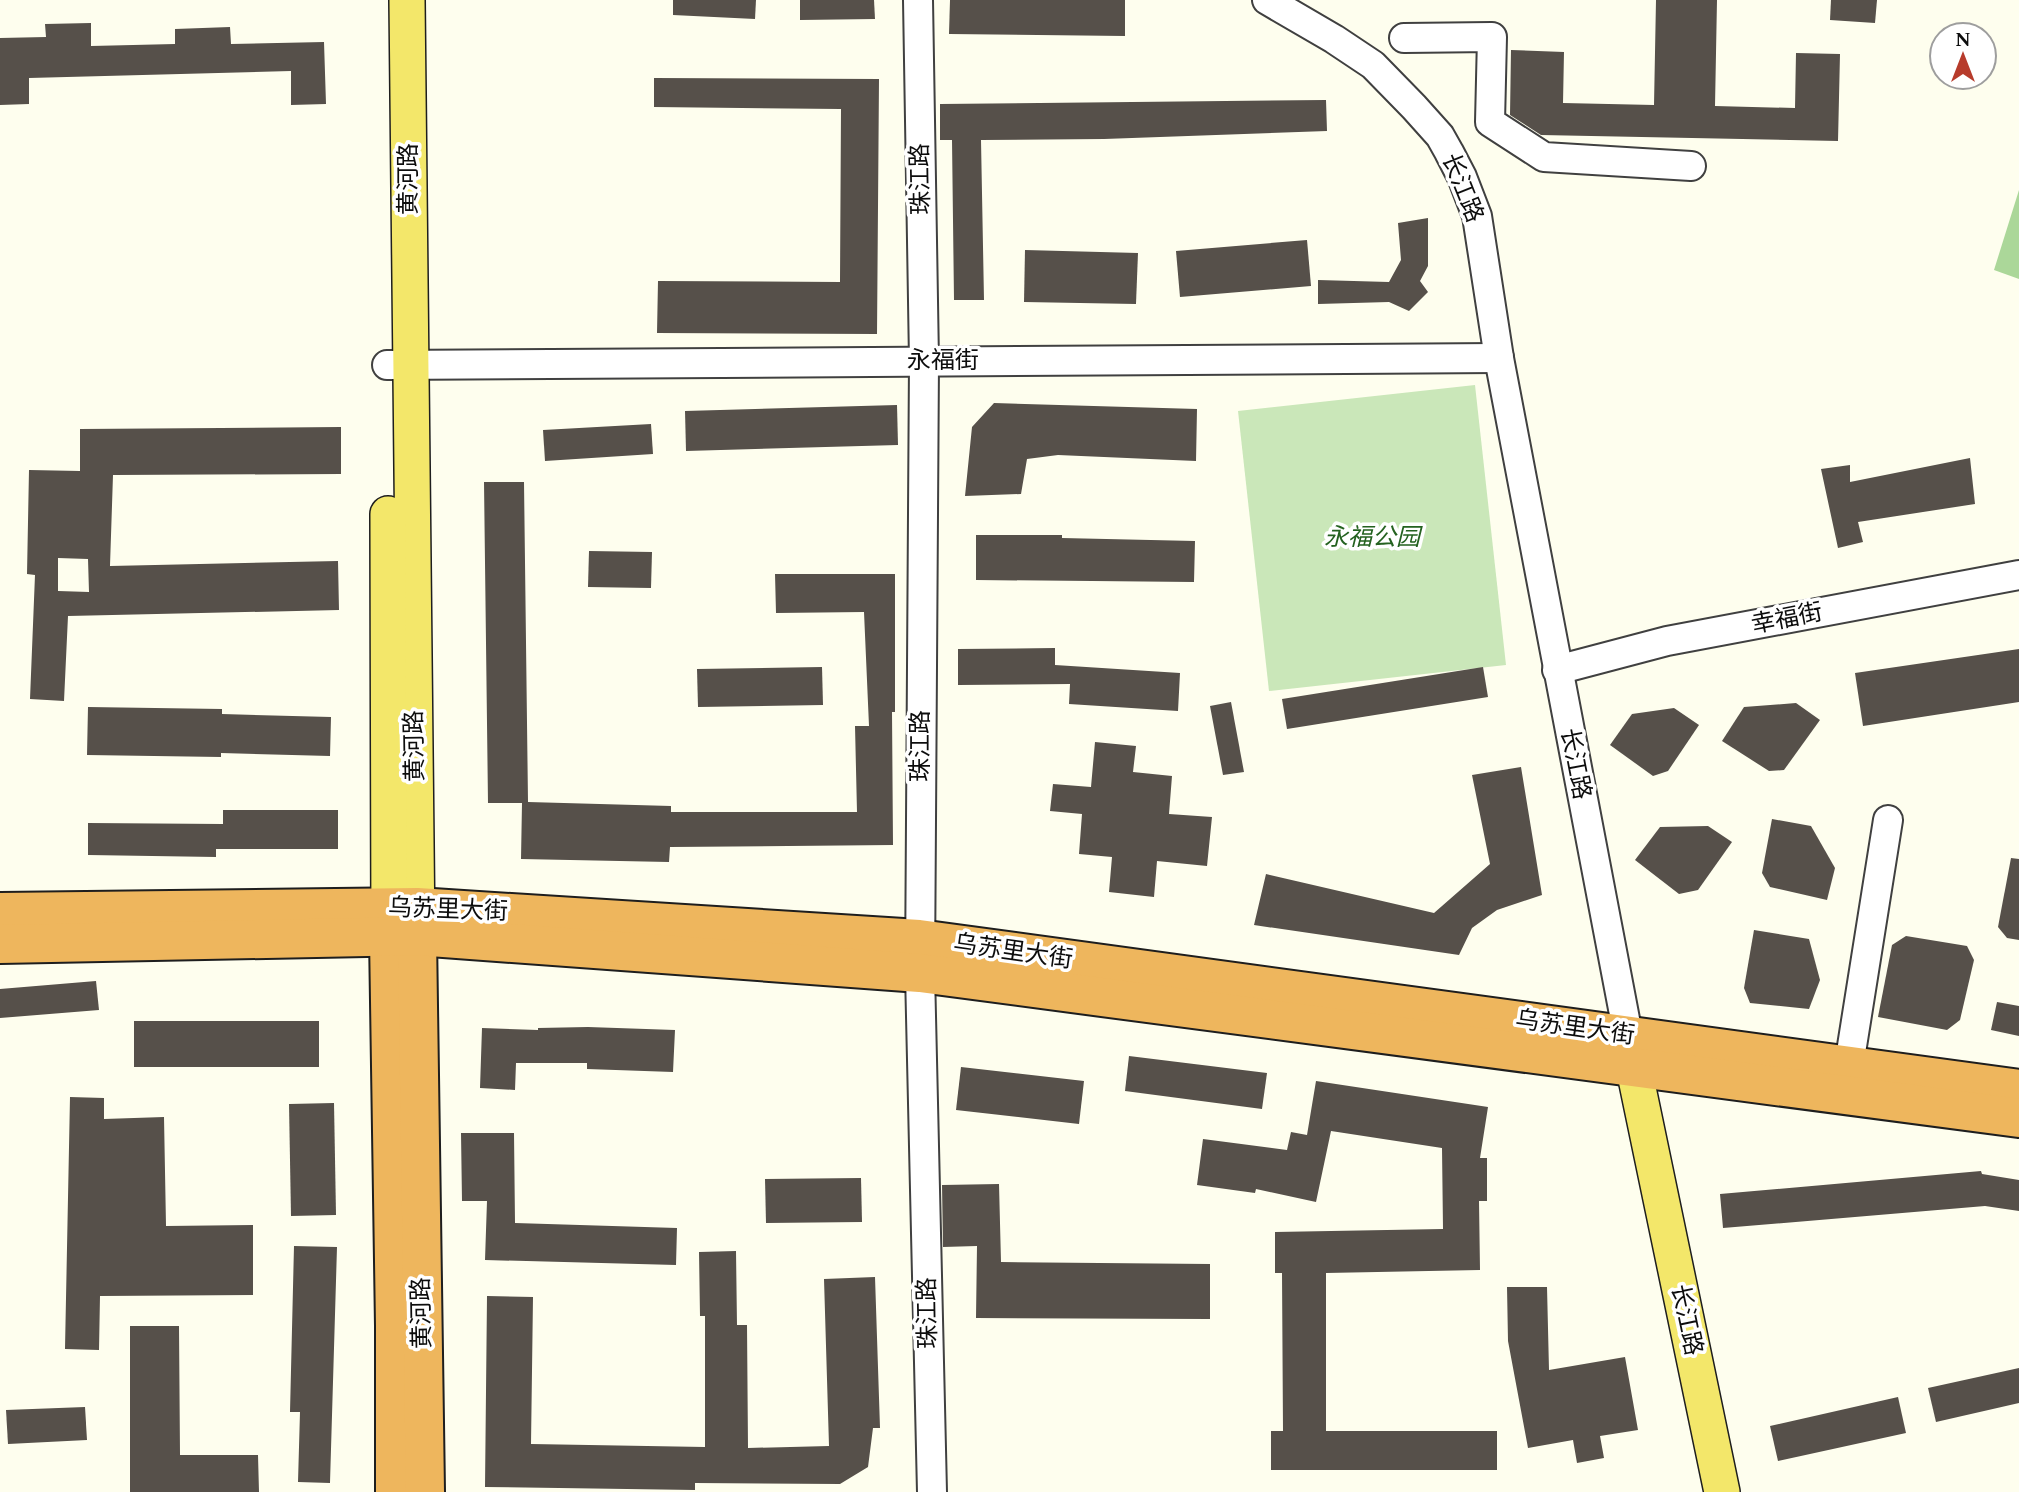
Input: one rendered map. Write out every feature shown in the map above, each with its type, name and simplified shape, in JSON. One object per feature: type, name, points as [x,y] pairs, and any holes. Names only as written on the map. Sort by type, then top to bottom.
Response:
[{"type":"highway","name":"乌苏里大街","points":[[0,912],[403,921],[920,956],[1630,1051],[2019,1118]]},
{"type":"highway","name":"乌苏里大街","points":[[0,944],[403,921]]},
{"type":"highway","name":"黄河路","points":[[395,1492],[395,1326],[403,921]]},
{"type":"highway","name":"黄河路","points":[[403,921],[425,1492]]},
{"type":"highway","name":"乌苏里大街","points":[[1630,1051],[1849,1065],[2019,1088]]},
{"type":"main road","name":"黄河路","points":[[385,0],[398,364],[403,921]]},
{"type":"main road","name":"黄河路","points":[[398,364],[407,0]]},
{"type":"main road","name":"长江路","points":[[1630,1051],[1722,1492]]},
{"type":"street","name":"珠江路","points":[[918,0],[924,361],[920,956],[932,1492]]},
{"type":"street","name":"长江路","points":[[1267,0],[1373,65],[1415,107],[1440,136],[1462,177],[1477,216],[1499,358],[1630,1051]]},
{"type":"street","points":[[1404,38],[1492,37],[1490,122],[1544,157],[1691,166]]},
{"type":"street","name":"永福街","points":[[398,364],[1499,358]]},
{"type":"street","name":"幸福街","points":[[1557,670],[1667,641],[2019,575]]},
{"type":"street","points":[[1849,1065],[1888,820]]},
{"type":"green space","points":[[2019,190],[2019,279],[1994,270]]},
{"type":"green space","name":"永福公园","points":[[1475,385],[1506,665],[1269,691],[1238,411]]},
{"type":"building","points":[[673,0],[756,0],[755,19],[673,15]]},
{"type":"building","points":[[800,0],[874,0],[875,19],[800,20]]},
{"type":"building","points":[[950,0],[1125,0],[1125,36],[949,34]]},
{"type":"building","points":[[1656,0],[1717,0],[1715,106],[1795,108],[1796,53],[1840,54],[1838,141],[1541,135],[1510,115],[1511,50],[1564,52],[1563,103],[1654,105]]},
{"type":"building","points":[[1831,0],[1877,0],[1875,23],[1830,20]]},
{"type":"building","points":[[91,23],[91,46],[175,44],[175,29],[230,27],[231,44],[324,42],[326,104],[291,105],[291,71],[29,78],[29,104],[0,105],[0,38],[46,37],[45,24]]},
{"type":"building","points":[[654,78],[879,79],[877,334],[657,333],[658,281],[840,282],[841,109],[654,107]]},
{"type":"building","points":[[1326,100],[1327,131],[1104,139],[981,140],[984,300],[954,300],[952,140],[940,140],[940,104]]},
{"type":"building","points":[[1428,218],[1428,266],[1420,281],[1428,292],[1409,311],[1389,302],[1318,304],[1318,280],[1389,282],[1401,260],[1398,223]]},
{"type":"building","points":[[1307,240],[1311,286],[1180,297],[1176,251]]},
{"type":"building","points":[[1025,250],[1138,253],[1136,304],[1024,302]]},
{"type":"building","points":[[994,403],[1197,409],[1196,461],[1058,455],[1027,459],[1021,494],[965,496],[972,427]]},
{"type":"building","points":[[897,405],[898,445],[686,451],[685,411]]},
{"type":"building","points":[[651,424],[653,454],[545,461],[543,430]]},
{"type":"building","points":[[341,427],[341,474],[113,475],[110,566],[338,561],[339,610],[68,616],[64,701],[30,699],[35,575],[27,574],[29,470],[80,471],[80,429]],"holes":[[[58,558],[88,559],[89,592],[58,591]]]},
{"type":"building","points":[[1970,458],[1975,504],[1858,522],[1863,542],[1838,548],[1821,469],[1850,465],[1850,482]]},
{"type":"building","points":[[484,482],[524,482],[528,802],[671,806],[671,812],[857,812],[855,726],[869,726],[864,612],[776,613],[775,574],[895,574],[893,845],[670,847],[669,862],[521,859],[522,803],[488,803]]},
{"type":"building","points":[[976,535],[1062,535],[1062,538],[1195,541],[1194,582],[976,580]]},
{"type":"building","points":[[589,551],[652,552],[651,588],[588,587]]},
{"type":"building","points":[[1055,648],[1055,665],[1180,673],[1178,711],[1069,704],[1070,684],[958,685],[958,649]]},
{"type":"building","points":[[2019,649],[2019,702],[1863,726],[1855,673]]},
{"type":"building","points":[[822,667],[823,705],[698,707],[697,669]]},
{"type":"building","points":[[1483,667],[1488,697],[1287,729],[1282,699]]},
{"type":"building","points":[[1231,702],[1244,772],[1223,775],[1210,706]]},
{"type":"building","points":[[1796,703],[1820,720],[1784,770],[1769,771],[1722,741],[1744,707]]},
{"type":"building","points":[[88,707],[222,709],[222,714],[331,717],[330,756],[221,753],[221,757],[87,755]]},
{"type":"building","points":[[1674,708],[1699,725],[1668,771],[1653,776],[1610,745],[1632,714]]},
{"type":"building","points":[[1095,742],[1136,746],[1133,772],[1172,776],[1169,814],[1212,817],[1207,866],[1157,861],[1154,897],[1109,892],[1112,857],[1079,854],[1082,814],[1050,811],[1053,784],[1091,787]]},
{"type":"building","points":[[1521,767],[1542,895],[1497,910],[1472,928],[1459,955],[1254,925],[1266,874],[1434,913],[1490,864],[1472,775]]},
{"type":"building","points":[[223,810],[338,810],[338,849],[216,849],[216,857],[88,855],[88,823],[223,824]]},
{"type":"building","points":[[1772,819],[1811,826],[1835,868],[1827,900],[1770,887],[1762,873]]},
{"type":"building","points":[[1708,826],[1732,842],[1698,890],[1679,894],[1635,860],[1660,827]]},
{"type":"building","points":[[2011,858],[2019,859],[2019,940],[2007,938],[1998,927]]},
{"type":"building","points":[[1754,930],[1809,939],[1820,980],[1809,1009],[1750,1003],[1744,988]]},
{"type":"building","points":[[1906,936],[1967,946],[1974,960],[1960,1020],[1947,1030],[1878,1017],[1892,945]]},
{"type":"building","points":[[96,981],[99,1010],[0,1018],[0,989]]},
{"type":"building","points":[[1997,1002],[2019,1006],[2019,1036],[1991,1030]]},
{"type":"building","points":[[134,1021],[319,1021],[319,1067],[134,1067]]},
{"type":"building","points":[[588,1027],[675,1030],[673,1072],[587,1069],[587,1063],[516,1063],[515,1090],[480,1088],[482,1028],[538,1030]]},
{"type":"building","points":[[1129,1056],[1267,1073],[1262,1109],[1125,1091]]},
{"type":"building","points":[[961,1067],[1084,1081],[1079,1124],[956,1110]]},
{"type":"building","points":[[1316,1081],[1488,1107],[1480,1158],[1487,1158],[1487,1201],[1479,1201],[1480,1270],[1326,1273],[1326,1431],[1497,1431],[1497,1470],[1271,1470],[1271,1431],[1283,1431],[1282,1273],[1275,1273],[1275,1232],[1443,1229],[1442,1148],[1331,1131],[1316,1202],[1256,1189],[1255,1193],[1197,1185],[1203,1139],[1287,1150],[1291,1132],[1307,1135]]},
{"type":"building","points":[[70,1097],[104,1098],[104,1119],[164,1117],[166,1226],[253,1225],[253,1295],[100,1296],[99,1350],[65,1349]]},
{"type":"building","points":[[334,1103],[336,1215],[291,1216],[289,1104]]},
{"type":"building","points":[[461,1133],[514,1133],[515,1223],[677,1228],[676,1265],[485,1260],[487,1201],[462,1201]]},
{"type":"building","points":[[1981,1171],[1982,1174],[2019,1180],[2019,1211],[1985,1206],[1723,1228],[1720,1194]]},
{"type":"building","points":[[861,1178],[862,1222],[766,1223],[765,1179]]},
{"type":"building","points":[[999,1184],[1001,1262],[1210,1264],[1210,1319],[976,1318],[977,1246],[943,1247],[942,1185]]},
{"type":"building","points":[[294,1246],[337,1247],[330,1483],[298,1482],[300,1412],[290,1412]]},
{"type":"building","points":[[736,1251],[737,1325],[747,1325],[748,1448],[829,1446],[824,1279],[875,1277],[880,1428],[873,1428],[868,1467],[840,1484],[695,1483],[695,1490],[485,1487],[487,1296],[533,1297],[531,1444],[705,1447],[705,1316],[700,1316],[699,1252]]},
{"type":"building","points":[[1507,1287],[1547,1287],[1549,1370],[1625,1357],[1638,1430],[1600,1436],[1604,1458],[1577,1463],[1573,1440],[1528,1448],[1508,1341]]},
{"type":"building","points":[[130,1326],[179,1326],[180,1455],[258,1455],[259,1492],[130,1492]]},
{"type":"building","points":[[2019,1368],[2019,1403],[1936,1422],[1928,1388]]},
{"type":"building","points":[[1898,1397],[1906,1433],[1778,1461],[1770,1426]]},
{"type":"building","points":[[85,1407],[87,1440],[8,1444],[6,1410]]}]
